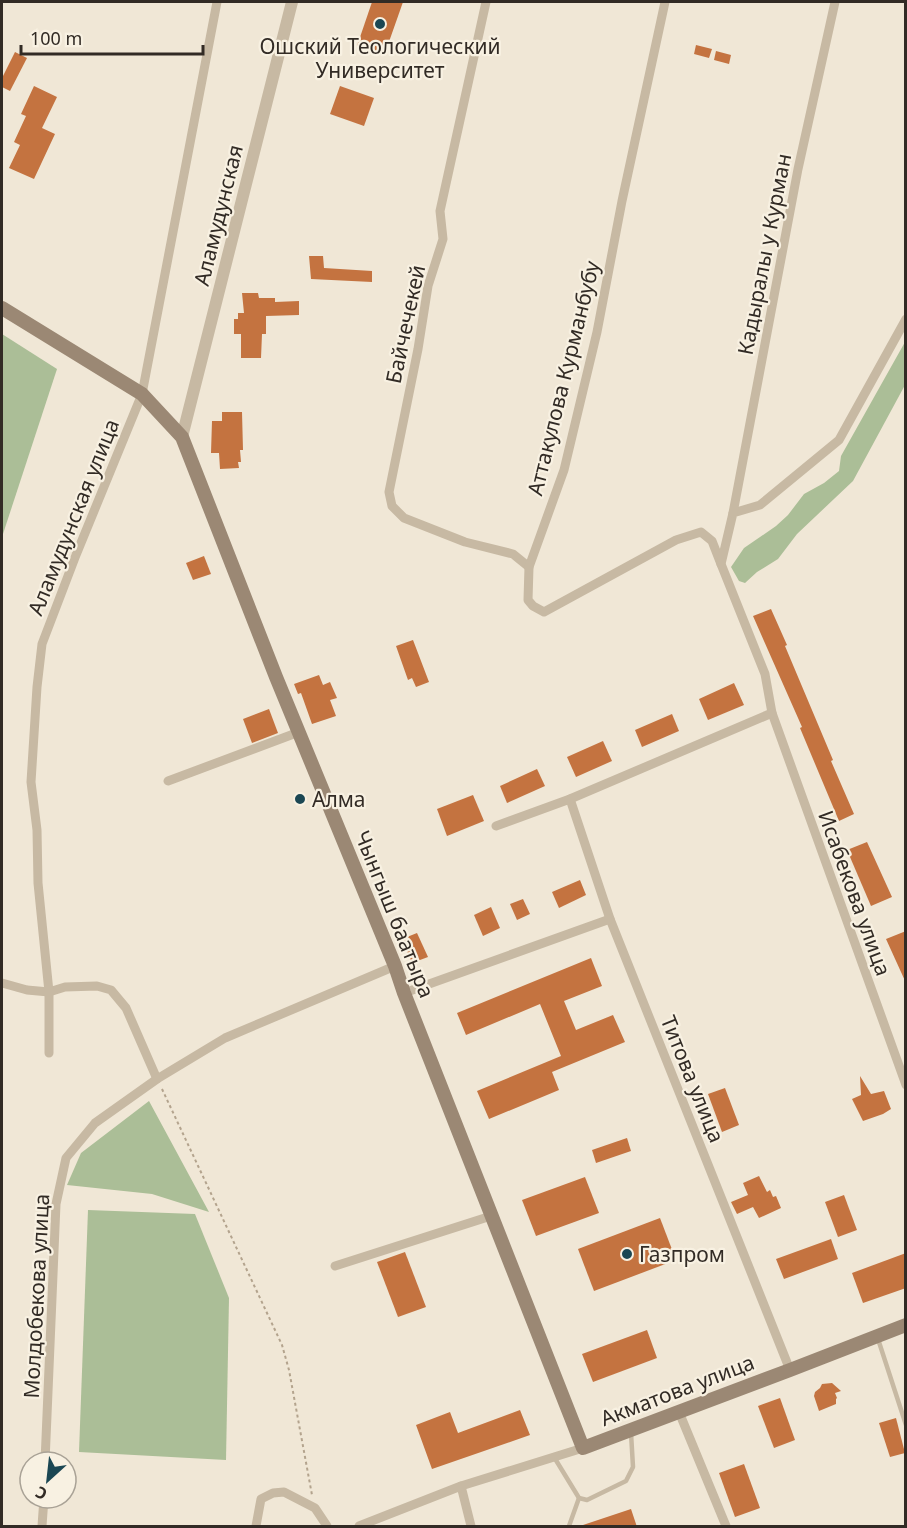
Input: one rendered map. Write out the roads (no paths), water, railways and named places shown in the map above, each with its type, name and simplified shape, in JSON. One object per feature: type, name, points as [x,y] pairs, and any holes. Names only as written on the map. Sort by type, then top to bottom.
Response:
[{"type":"main road","name":"Чынгыш баатыра","points":[[2,308],[142,394],[182,437],[395,966],[583,1448]]},
{"type":"main road","name":"Акматова улица","points":[[583,1448],[906,1325]]},
{"type":"street","name":"Аламудунская улица","points":[[49,1053],[49,992],[38,883],[37,830],[31,782],[42,644],[142,394],[217,2]]},
{"type":"street","name":"Аламудунская","points":[[182,437],[292,2]]},
{"type":"street","name":"Байчечекей","points":[[486,2],[440,212],[443,239],[428,286],[389,492],[392,506],[404,518],[465,542],[513,554],[528,567]]},
{"type":"street","name":"Аттакулова Курманбубу","points":[[665,2],[597,332],[564,470],[528,567],[528,600],[544,612],[676,540],[701,532],[712,541],[721,564]]},
{"type":"street","name":"Кадыралы у Курман","points":[[721,564],[733,513],[798,169],[835,2]]},
{"type":"street","points":[[733,513],[760,505],[839,440],[906,319]]},
{"type":"street","name":"Исабекова улица","points":[[721,564],[765,674],[772,713],[906,1085]]},
{"type":"street","points":[[496,826],[570,799],[772,713]]},
{"type":"street","points":[[168,781],[299,732]]},
{"type":"street","name":"Титова улица","points":[[570,799],[610,919],[790,1370]]},
{"type":"street","points":[[404,993],[610,919]]},
{"type":"street","name":"Молдобекова улица","points":[[46,1450],[56,1204],[66,1158],[95,1123],[157,1078],[225,1038],[395,966]]},
{"type":"street","points":[[2,983],[27,990],[49,992],[65,987],[97,986],[111,990],[126,1008],[157,1078]]},
{"type":"street","points":[[335,1266],[492,1216]]},
{"type":"street","points":[[679,1412],[726,1527]]},
{"type":"street","name":"Акматова улица","points":[[359,1527],[461,1486],[583,1448]]},
{"type":"street","points":[[461,1486],[471,1527]]},
{"type":"street","points":[[256,1527],[261,1499],[273,1493],[284,1492],[315,1508],[327,1527]]},
{"type":"street","points":[[42,1527],[43,1510]]},
{"type":"lane","points":[[877,1336],[906,1425]]},
{"type":"lane","points":[[554,1457],[579,1498],[587,1500],[626,1481],[633,1467],[631,1430]]},
{"type":"lane","points":[[569,1527],[579,1498]]},
{"type":"place","name":"Ошский Теологический Университет","points":[[380,24]]},
{"type":"place","name":"Алма","points":[[300,799]]},
{"type":"place","name":"Газпром","points":[[627,1254]]}]
